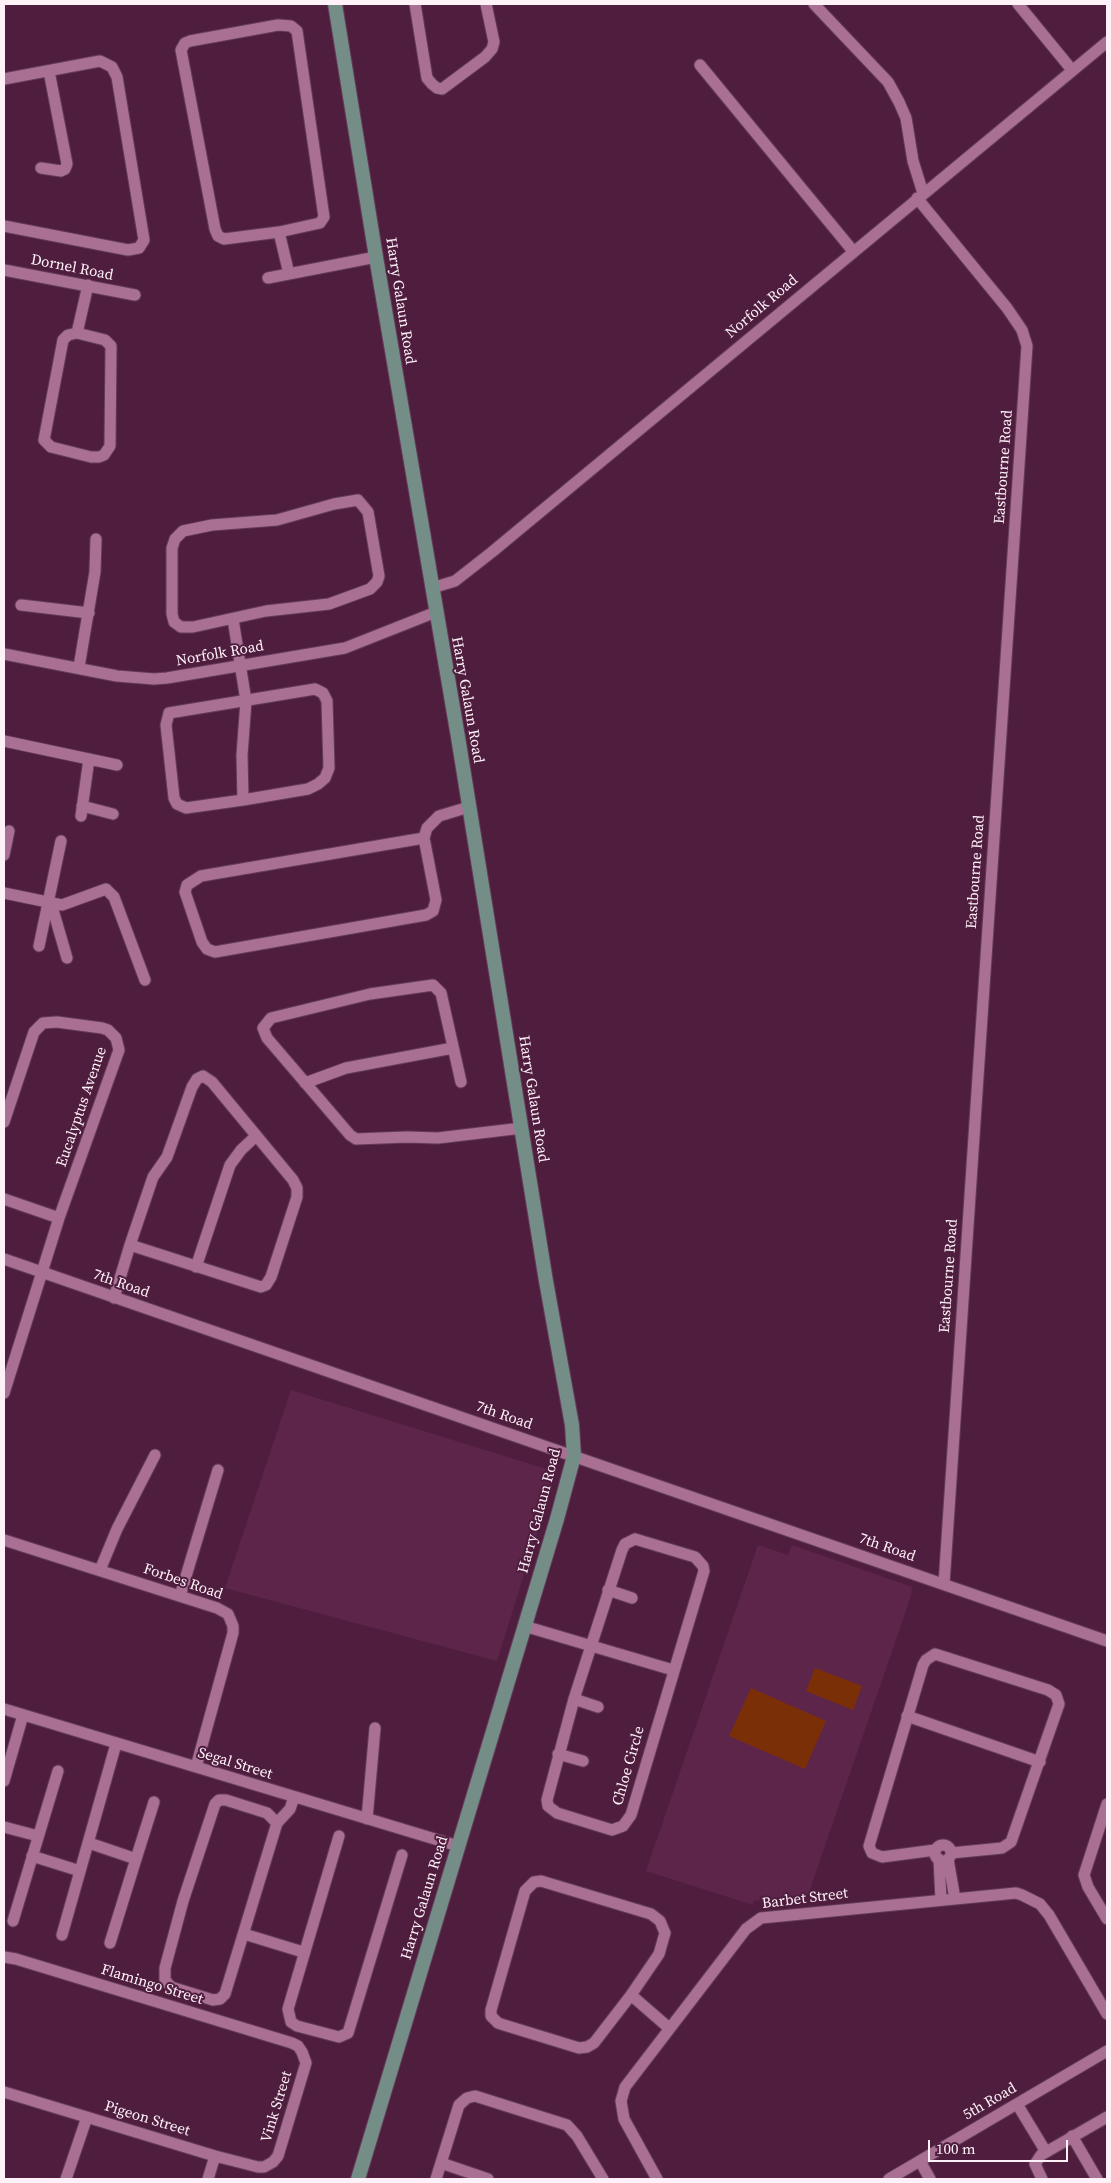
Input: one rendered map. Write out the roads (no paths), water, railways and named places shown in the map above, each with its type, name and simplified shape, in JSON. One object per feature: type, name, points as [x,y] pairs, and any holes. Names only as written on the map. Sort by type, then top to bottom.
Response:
[{"type":"main road","name":"Harry Galaun Road","points":[[335,4],[546,1282],[572,1425],[574,1456],[358,2179]]},
{"type":"street","points":[[415,4],[428,78],[437,88],[442,88],[486,57],[492,49],[494,42],[486,4]]},
{"type":"street","points":[[814,4],[892,88],[906,118],[920,196]]},
{"type":"street","points":[[1018,4],[1072,70]]},
{"type":"street","points":[[278,25],[286,25],[296,29],[324,215],[320,223],[279,232],[225,240],[216,232],[181,58],[181,50],[185,43],[278,25]]},
{"type":"street","name":"Norfolk Road","points":[[432,588],[461,577],[1107,42]]},
{"type":"street","points":[[4,79],[100,61],[108,64],[115,71],[144,240],[139,248],[128,250],[4,226]]},
{"type":"street","points":[[700,65],[853,252]]},
{"type":"street","points":[[41,168],[61,171],[67,164],[49,71]]},
{"type":"street","name":"Eastbourne Road","points":[[920,196],[1007,308],[1022,330],[1027,346],[944,1584]]},
{"type":"street","points":[[279,232],[289,274]]},
{"type":"street","points":[[268,278],[376,257]]},
{"type":"street","name":"Dornel Road","points":[[4,270],[135,295]]},
{"type":"street","points":[[77,333],[88,285]]},
{"type":"street","points":[[77,333],[105,340],[111,346],[110,446],[104,455],[99,457],[91,457],[51,447],[44,440],[63,340],[68,335],[77,333]]},
{"type":"street","points":[[358,500],[362,503],[369,517],[379,576],[374,586],[329,604],[266,611],[232,619],[193,628],[181,627],[174,622],[172,614],[172,548],[175,540],[183,531],[212,525],[277,520],[347,501],[358,500]]},
{"type":"street","points":[[79,667],[90,613],[96,539]]},
{"type":"street","points":[[21,605],[90,613]]},
{"type":"street","name":"Norfolk Road","points":[[4,654],[79,667],[117,676],[154,679],[345,648],[436,612]]},
{"type":"street","points":[[232,619],[246,700],[243,734],[243,800]]},
{"type":"street","points":[[315,689],[323,693],[327,701],[329,768],[325,778],[308,789],[186,808],[177,804],[174,798],[166,721],[168,715],[173,711],[246,700],[315,689]]},
{"type":"street","points":[[4,741],[117,765]]},
{"type":"street","points":[[89,758],[81,811],[113,814]]},
{"type":"street","points":[[424,838],[201,876],[187,885],[185,892],[202,942],[207,949],[215,952],[426,915],[433,911],[436,900],[424,838],[427,828],[439,816],[469,807]]},
{"type":"street","points":[[4,855],[9,830]]},
{"type":"street","points":[[39,946],[50,903],[61,840]]},
{"type":"street","points":[[4,894],[62,905],[104,889],[110,891],[114,897],[144,980]]},
{"type":"street","points":[[50,903],[67,958]]},
{"type":"street","points":[[460,1082],[441,993],[433,985],[370,994],[271,1018],[265,1024],[264,1033],[305,1083],[350,1135],[361,1140],[407,1137],[438,1138],[522,1128]]},
{"type":"street","name":"Eucalyptus Avenue","points":[[4,1122],[34,1032],[43,1023],[57,1022],[102,1028],[108,1030],[116,1038],[119,1050],[7,1369],[4,1393]]},
{"type":"street","points":[[305,1083],[346,1068],[453,1048]]},
{"type":"street","points":[[114,1298],[130,1245],[153,1177],[167,1156],[192,1086],[197,1079],[203,1076],[209,1078],[293,1180],[298,1193],[272,1277],[266,1285],[255,1287],[130,1245]]},
{"type":"street","points":[[196,1267],[230,1165],[241,1150],[256,1136]]},
{"type":"street","points":[[4,1199],[59,1218]]},
{"type":"street","name":"7th Road","points":[[4,1259],[1107,1640]]},
{"type":"street","points":[[100,1570],[116,1529],[155,1455]]},
{"type":"street","points":[[180,1596],[218,1470]]},
{"type":"street","name":"Chloe Circle","points":[[635,1539],[688,1554],[700,1561],[704,1571],[630,1815],[623,1826],[617,1829],[605,1828],[558,1814],[548,1806],[548,1792],[558,1754],[592,1645],[608,1590],[625,1544],[635,1539]]},
{"type":"street","name":"Forbes Road","points":[[4,1540],[222,1610],[232,1620],[233,1626],[196,1767]]},
{"type":"street","points":[[608,1590],[632,1598]]},
{"type":"street","points":[[524,1626],[673,1670]]},
{"type":"street","points":[[934,1654],[1048,1690],[1056,1695],[1059,1704],[1011,1842],[1002,1848],[943,1855],[874,1856],[870,1850],[870,1840],[907,1716],[926,1660],[934,1654]]},
{"type":"street","points":[[574,1699],[598,1707]]},
{"type":"street","name":"Segal Street","points":[[4,1709],[458,1846]]},
{"type":"street","points":[[4,1781],[22,1715]]},
{"type":"street","points":[[907,1716],[1040,1762]]},
{"type":"street","points":[[367,1819],[375,1728]]},
{"type":"street","points":[[62,1935],[116,1744]]},
{"type":"street","points":[[558,1754],[583,1761]]},
{"type":"street","points":[[13,1921],[58,1771]]},
{"type":"street","points":[[277,1823],[267,1813],[226,1800],[219,1800],[215,1804],[183,1901],[165,1968],[166,1983],[171,1987],[213,2000],[220,1999],[227,1990],[277,1823],[290,1809],[294,1797]]},
{"type":"street","points":[[110,1943],[154,1802]]},
{"type":"street","points":[[1107,1804],[1084,1875],[1088,1887],[1107,1920]]},
{"type":"street","points":[[4,1827],[38,1836]]},
{"type":"street","points":[[339,1836],[303,1952],[288,2009],[289,2018],[297,2026],[339,2037],[345,2036],[350,2030],[402,1855]]},
{"type":"street","points":[[89,1843],[136,1859]]},
{"type":"street","points":[[943,1855],[955,1899]]},
{"type":"street","points":[[942,1900],[943,1855]]},
{"type":"street","points":[[32,1856],[80,1871]]},
{"type":"street","points":[[541,1881],[651,1914],[660,1921],[665,1933],[662,1947],[631,1995],[594,2043],[586,2047],[570,2045],[504,2025],[494,2020],[490,2010],[523,1896],[529,1885],[541,1881]]},
{"type":"street","name":"Barbet Street","points":[[657,2179],[628,2129],[623,2114],[621,2101],[629,2079],[746,1929],[757,1920],[768,1917],[1016,1893],[1028,1896],[1040,1904],[1058,1929],[1107,2014]]},
{"type":"street","points":[[244,1934],[303,1952]]},
{"type":"street","name":"Flamingo Street","points":[[4,1957],[16,1959],[292,2043]]},
{"type":"street","points":[[631,1995],[669,2028]]},
{"type":"street","name":"Vink Street","points":[[278,2156],[306,2063],[298,2046],[292,2043]]},
{"type":"street","name":"5th Road","points":[[888,2179],[1107,2051]]},
{"type":"street","name":"Pigeon Street","points":[[4,2092],[258,2167],[268,2166],[278,2156]]},
{"type":"street","points":[[436,2179],[459,2105],[467,2098],[475,2096],[567,2125],[577,2136],[603,2179]]},
{"type":"street","points":[[1017,2104],[1046,2152]]},
{"type":"street","points":[[66,2179],[87,2117]]},
{"type":"street","points":[[1042,2179],[1035,2164],[1046,2152],[1107,2117]]},
{"type":"street","points":[[1072,2136],[1097,2179]]},
{"type":"street","points":[[208,2179],[216,2156]]},
{"type":"street","points":[[920,2160],[930,2179]]},
{"type":"street","points":[[441,2163],[488,2179]]}]
